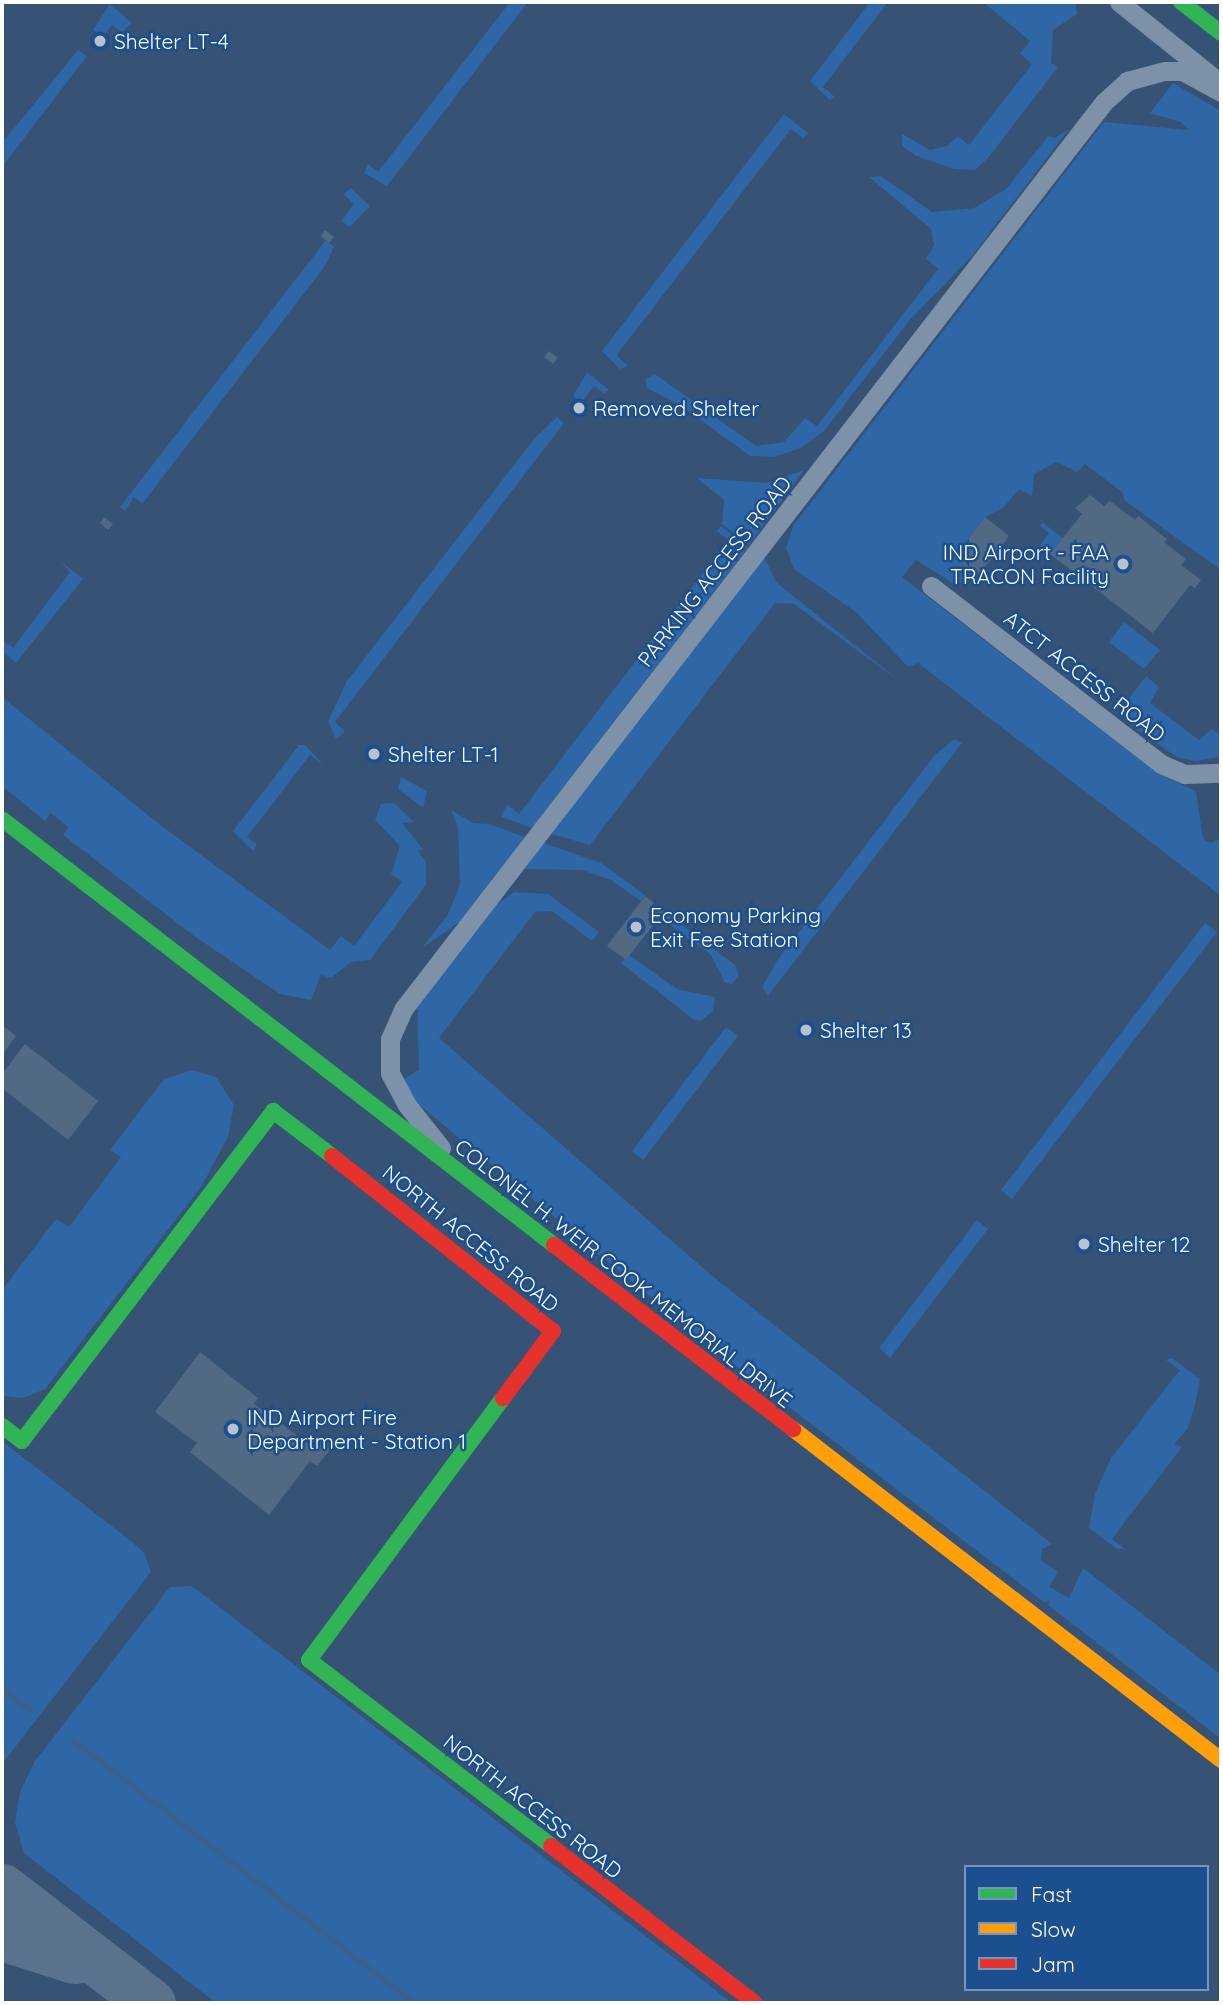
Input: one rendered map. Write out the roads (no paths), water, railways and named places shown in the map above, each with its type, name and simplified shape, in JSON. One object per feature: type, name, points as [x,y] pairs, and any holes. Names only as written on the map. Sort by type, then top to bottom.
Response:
[{"type":"street","points":[[1119,2],[1221,84]]},
{"type":"street","points":[[1181,2],[1221,33]]},
{"type":"street","name":"PARKING ACCESS ROAD","points":[[473,1184],[394,1084],[388,1050],[404,1008],[1104,102],[1127,81],[1165,71],[1182,71],[1221,92]]},
{"type":"street","name":"ATCT ACCESS ROAD","points":[[930,586],[1161,764],[1185,775],[1221,773]]},
{"type":"street","name":"COLONEL H. WEIR COOK MEMORIAL DRIVE","points":[[2,819],[1221,1760]]},
{"type":"street","name":"NORTH ACCESS ROAD","points":[[2,1426],[22,1441],[273,1111],[415,1219],[553,1331],[309,1660],[755,2003]]},
{"type":"waterway","points":[[2,1689],[31,1711]]},
{"type":"waterway","points":[[73,1740],[415,2003]]},
{"type":"place","name":"Shelter LT-4","points":[[100,41]]},
{"type":"place","name":"Removed Shelter","points":[[579,408]]},
{"type":"place","name":"IND Airport - FAA TRACON Facility","points":[[1123,564]]},
{"type":"place","name":"Shelter LT-1","points":[[374,754]]},
{"type":"place","name":"Economy Parking Exit Fee Station","points":[[636,927]]},
{"type":"place","name":"Shelter 13","points":[[806,1030]]},
{"type":"place","name":"Shelter 12","points":[[1084,1244]]},
{"type":"place","name":"IND Airport Fire Department - Station 1","points":[[233,1429]]}]
